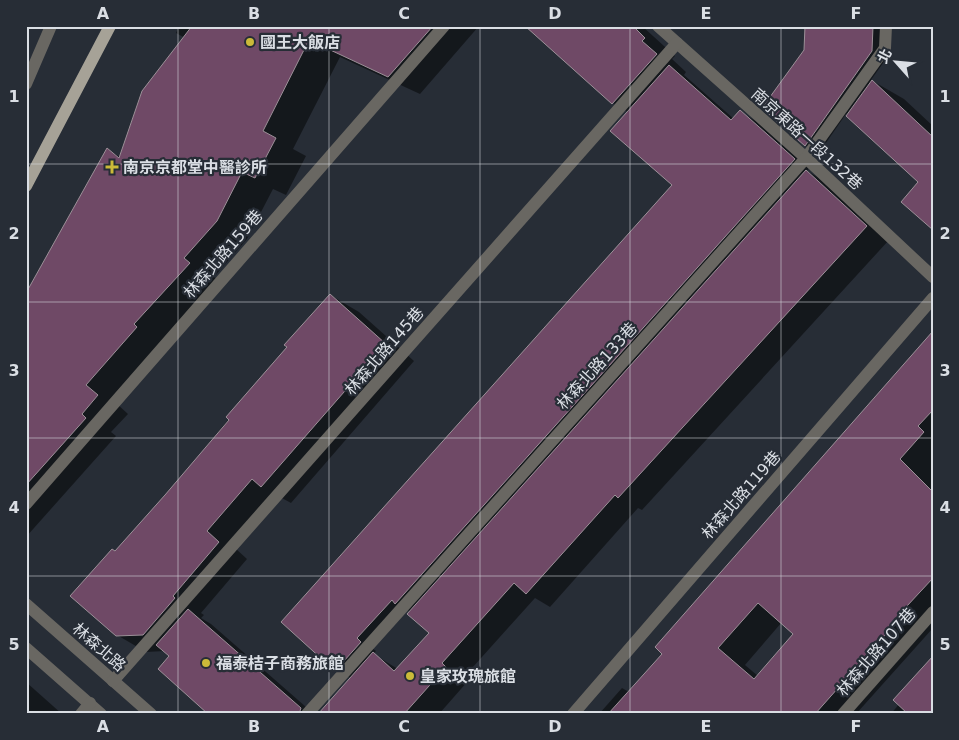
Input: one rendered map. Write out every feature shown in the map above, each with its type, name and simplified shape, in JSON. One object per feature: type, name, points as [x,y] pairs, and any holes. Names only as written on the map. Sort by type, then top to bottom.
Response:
[{"type":"main road","points":[[26,186],[110,26]]},
{"type":"street","points":[[26,84],[51,26]]},
{"type":"street","name":"林森北路159巷","points":[[26,504],[444,26]]},
{"type":"street","name":"南京東路一段132巷","points":[[658,26],[806,158],[933,277]]},
{"type":"street","name":"林森北路133巷","points":[[307,714],[806,158],[885,48],[886,26]]},
{"type":"street","name":"林森北路145巷","points":[[113,680],[678,43]]},
{"type":"street","name":"林森北路119巷","points":[[573,714],[933,298]]},
{"type":"street","name":"林森北路","points":[[26,604],[151,714]]},
{"type":"street","name":"林森北路107巷","points":[[843,714],[933,612]]},
{"type":"street","points":[[26,648],[102,714]]},
{"type":"street","points":[[81,714],[90,704]]},
{"type":"building","points":[[192,26],[433,26],[388,77],[309,40],[263,131],[276,138],[255,178],[242,172],[217,221],[184,258],[190,263],[134,324],[137,327],[86,385],[98,395],[82,414],[86,418],[26,485],[26,293],[107,148],[119,158],[142,91]]},
{"type":"building","points":[[525,26],[633,26],[645,38],[642,41],[657,54],[612,104]]},
{"type":"building","points":[[805,26],[873,26],[872,51],[805,146],[762,108],[804,50]]},
{"type":"building","points":[[669,65],[731,120],[740,110],[795,159],[395,604],[392,600],[357,638],[361,642],[335,671],[281,622],[672,185],[610,131]]},
{"type":"building","points":[[872,80],[933,137],[933,230],[901,202],[918,182],[846,116]]},
{"type":"building","points":[[806,170],[867,226],[618,498],[615,495],[526,594],[514,583],[442,663],[446,667],[404,714],[318,714],[373,652],[394,671],[429,633],[407,614]]},
{"type":"building","points":[[330,294],[386,344],[261,487],[252,479],[207,531],[219,542],[143,635],[116,636],[70,596],[112,549],[115,551],[165,495],[229,420],[226,417],[287,347],[284,345]]},
{"type":"building","points":[[933,331],[933,410],[918,426],[924,432],[900,459],[933,492],[933,578],[907,606],[909,608],[815,714],[608,714],[662,654],[655,647]],"holes":[[[758,603],[793,634],[754,679],[718,648]]]},
{"type":"building","name":"福泰桔子商務旅館","points":[[188,609],[301,708],[299,714],[208,714],[158,669],[169,656],[156,645]]},
{"type":"building","points":[[933,656],[933,714],[908,714],[893,700]]},
{"type":"place","name":"國王大飯店","points":[[250,42]]},
{"type":"place","name":"南京京都堂中醫診所","points":[[112,167]]},
{"type":"place","name":"福泰桔子商務旅館","points":[[206,663]]},
{"type":"place","name":"皇家玫瑰旅館","points":[[410,676]]}]
